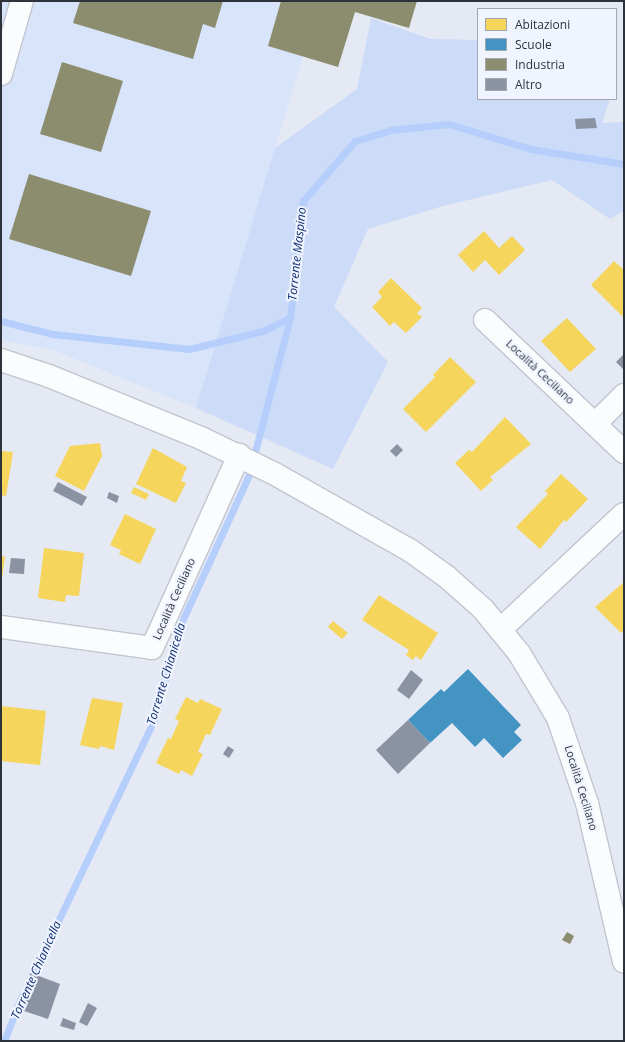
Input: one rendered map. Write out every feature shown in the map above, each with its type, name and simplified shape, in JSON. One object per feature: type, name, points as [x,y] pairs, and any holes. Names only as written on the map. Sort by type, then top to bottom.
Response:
[{"type":"street","points":[[1,74],[22,1]]},
{"type":"street","name":"Località Ceciliano","points":[[485,320],[624,452]]},
{"type":"street","name":"Località Ceciliano","points":[[1,360],[49,376],[239,455],[411,551],[464,591],[502,628],[531,670],[558,718],[574,758],[600,857],[618,910],[624,962]]},
{"type":"street","points":[[595,424],[624,395]]},
{"type":"street","name":"Località Ceciliano","points":[[1,627],[152,648],[239,455]]},
{"type":"street","points":[[502,628],[624,514]]},
{"type":"shaded area","points":[[1,1],[320,1],[196,408],[53,350],[1,340]]},
{"type":"shaded area","points":[[371,18],[430,39],[477,40],[477,100],[610,100],[602,123],[624,122],[624,211],[610,219],[552,180],[443,206],[368,229],[334,307],[388,362],[333,469],[196,408],[275,148],[357,89]]},
{"type":"building: Abitazioni","points":[[484,231],[499,248],[512,236],[525,250],[499,275],[485,260],[473,272],[458,255]]},
{"type":"building: Abitazioni","points":[[614,261],[624,270],[623,317],[591,285]]},
{"type":"building: Abitazioni","points":[[391,278],[422,308],[417,313],[422,317],[406,333],[394,322],[390,326],[372,307],[382,297],[378,292]]},
{"type":"building: Abitazioni","points":[[567,318],[596,349],[570,372],[541,341]]},
{"type":"building: Abitazioni","points":[[450,357],[476,382],[426,432],[403,409],[435,377],[433,375]]},
{"type":"building: Abitazioni","points":[[505,417],[531,444],[490,477],[493,480],[481,491],[455,463],[469,450],[472,452]]},
{"type":"building: Abitazioni","points":[[100,443],[102,456],[84,491],[55,476],[70,446]]},
{"type":"building: Abitazioni","points":[[153,448],[187,467],[181,481],[186,483],[176,503],[136,484]]},
{"type":"building: Abitazioni","points":[[1,451],[13,452],[6,496],[1,495]]},
{"type":"building: Abitazioni","points":[[561,474],[588,499],[566,522],[564,520],[540,549],[516,527],[548,494],[545,491]]},
{"type":"building: Abitazioni","points":[[134,487],[149,494],[146,500],[131,493]]},
{"type":"building: Abitazioni","points":[[125,514],[156,529],[140,564],[119,554],[121,550],[110,545]]},
{"type":"building: Abitazioni","points":[[44,548],[84,553],[79,596],[66,595],[65,602],[38,598]]},
{"type":"building: Abitazioni","points":[[1,556],[5,557],[2,578],[1,578]]},
{"type":"building: Abitazioni","points":[[624,582],[624,630],[621,633],[595,607]]},
{"type":"building: Abitazioni","points":[[379,595],[438,633],[421,660],[416,656],[413,660],[406,655],[409,650],[362,620]]},
{"type":"building: Abitazioni","points":[[333,621],[348,633],[342,639],[328,627]]},
{"type":"building: Abitazioni","points":[[186,697],[198,703],[200,699],[222,709],[210,735],[206,734],[198,752],[203,754],[192,776],[181,770],[179,774],[156,763],[168,738],[171,739],[179,721],[175,719]]},
{"type":"building: Abitazioni","points":[[92,698],[123,703],[114,750],[100,746],[99,749],[80,745]]},
{"type":"building: Abitazioni","points":[[1,706],[46,711],[40,765],[1,761]]},
{"type":"building: Scuole","points":[[468,669],[521,725],[514,732],[522,740],[503,758],[484,738],[475,747],[452,723],[430,743],[408,720],[441,689],[444,692]]},
{"type":"building: Industria","points":[[80,1],[223,1],[215,28],[203,24],[193,59],[73,23]]},
{"type":"building: Industria","points":[[281,1],[417,1],[409,28],[355,12],[338,67],[268,46]]},
{"type":"building: Industria","points":[[62,62],[123,81],[101,152],[40,134]]},
{"type":"building: Industria","points":[[29,174],[151,211],[131,276],[9,239]]},
{"type":"building: Industria","points":[[567,932],[574,936],[570,944],[562,940]]},
{"type":"building: Altro","points":[[595,118],[597,128],[576,129],[575,119]]},
{"type":"building: Altro","points":[[624,354],[624,370],[616,362]]},
{"type":"building: Altro","points":[[397,444],[403,450],[396,457],[390,451]]},
{"type":"building: Altro","points":[[58,482],[87,497],[82,506],[53,491]]},
{"type":"building: Altro","points":[[109,492],[119,496],[117,503],[107,498]]},
{"type":"building: Altro","points":[[11,558],[25,559],[24,574],[9,573]]},
{"type":"building: Altro","points":[[411,670],[423,680],[409,699],[397,690]]},
{"type":"building: Altro","points":[[408,720],[430,743],[398,774],[376,750]]},
{"type":"building: Altro","points":[[228,746],[234,750],[229,758],[223,754]]},
{"type":"building: Altro","points":[[31,973],[60,984],[48,1019],[21,1010],[23,1004],[18,1002]]},
{"type":"building: Altro","points":[[88,1003],[97,1008],[87,1026],[79,1022]]},
{"type":"building: Altro","points":[[63,1018],[76,1023],[74,1030],[60,1026]]},
{"type":"waterway","name":"Torrente Chianicella","points":[[29,982],[154,720],[179,628],[249,475],[290,318],[303,201],[355,141],[390,130],[449,124],[531,149],[624,164]]},
{"type":"waterway","name":"Torrente Maspino","points":[[1,321],[53,334],[189,349],[263,331],[290,318]]},
{"type":"waterway","name":"Torrente Chianicella","points":[[4,1041],[22,995]]}]
